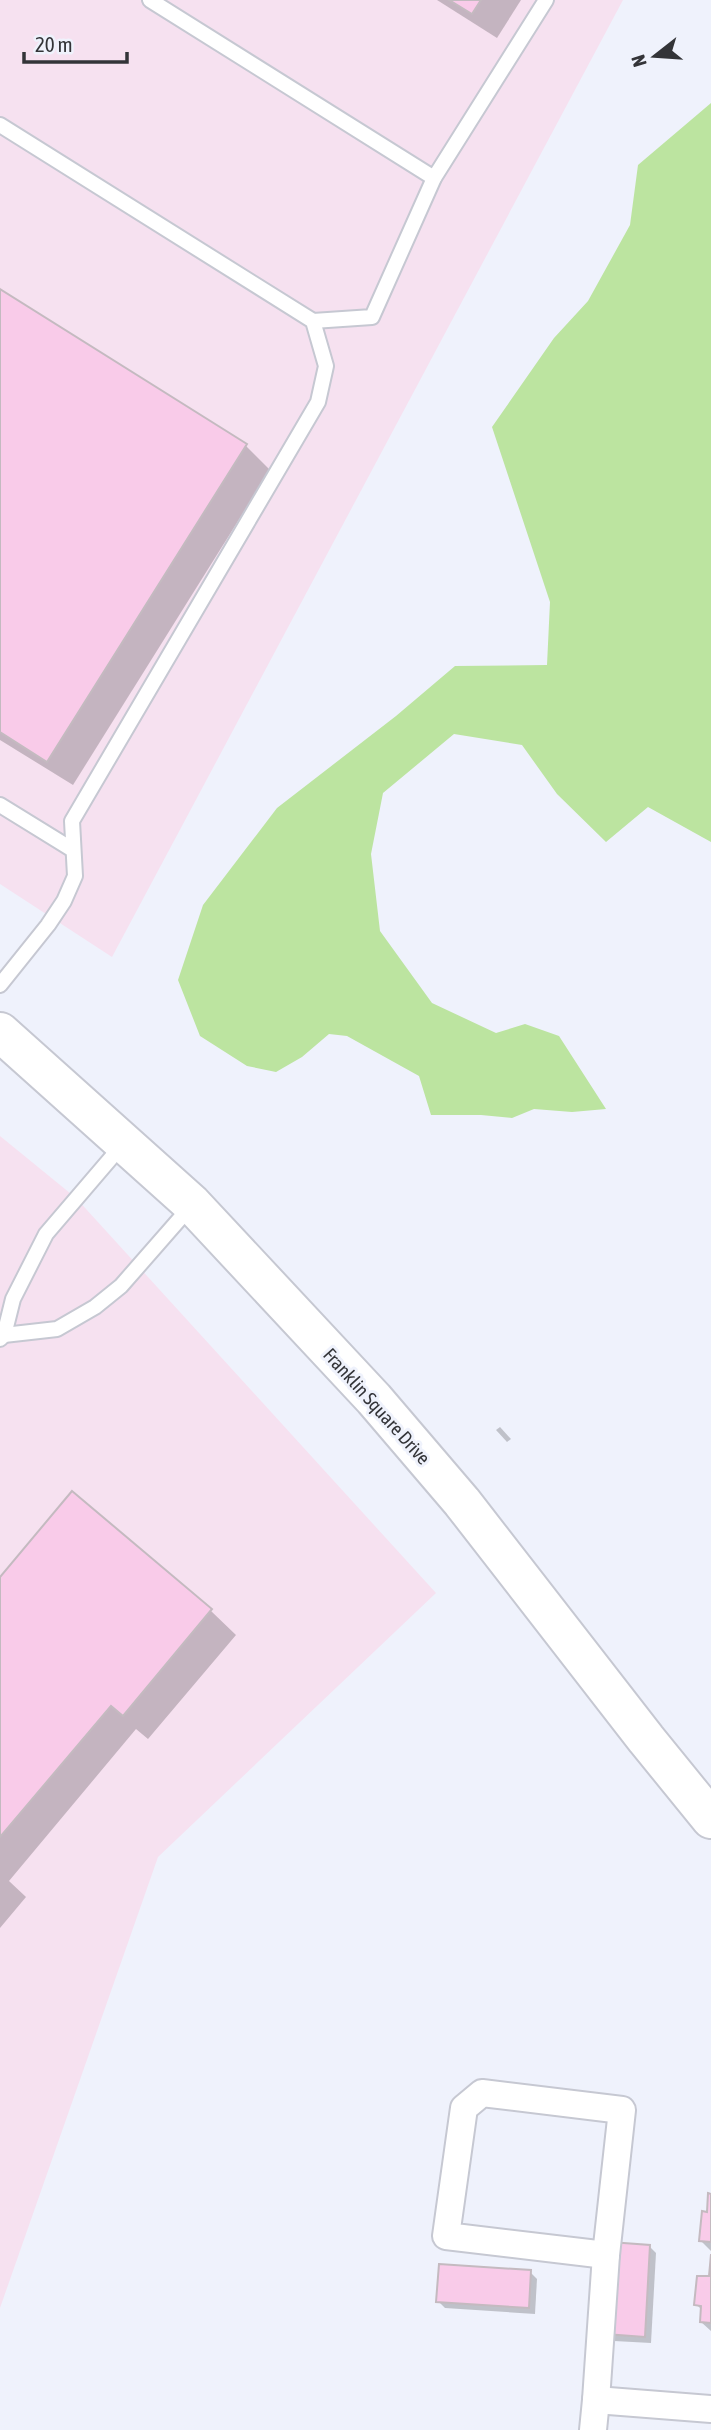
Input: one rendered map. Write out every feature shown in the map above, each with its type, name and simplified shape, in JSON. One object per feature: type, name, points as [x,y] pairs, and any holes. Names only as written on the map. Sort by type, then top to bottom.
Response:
[{"type":"street","name":"Franklin Square Drive","points":[[0,1032],[192,1204],[374,1399],[462,1502],[646,1740],[711,1819]]},
{"type":"street","points":[[593,2430],[606,2255],[622,2110],[482,2093],[464,2108],[446,2236],[606,2255]]},
{"type":"street","points":[[596,2400],[711,2409]]},
{"type":"lane","points":[[150,0],[434,178]]},
{"type":"lane","points":[[0,125],[313,321],[372,317],[434,178],[546,0]]},
{"type":"lane","points":[[0,985],[64,901],[75,876],[72,821],[318,402],[326,366],[313,321]]},
{"type":"lane","points":[[0,805],[73,850]]},
{"type":"lane","points":[[125,1142],[46,1234],[13,1299],[2,1337],[57,1329],[95,1307],[121,1286],[192,1204]]},
{"type":"shaded area","points":[[0,0],[623,0],[112,957],[0,884]]},
{"type":"shaded area","points":[[0,1136],[76,1198],[436,1593],[158,1857],[0,2308]]},
{"type":"green space","points":[[711,103],[711,842],[648,807],[606,842],[557,794],[522,745],[454,734],[383,793],[371,854],[380,931],[432,1003],[496,1033],[525,1024],[559,1036],[606,1109],[572,1112],[534,1109],[512,1118],[431,1115],[419,1076],[347,1036],[329,1034],[302,1057],[276,1072],[247,1066],[200,1036],[178,980],[203,905],[277,808],[396,716],[455,666],[547,665],[550,602],[492,427],[554,338],[588,301],[630,225],[638,165]]},
{"type":"building","points":[[449,0],[481,0],[472,14]]},
{"type":"building","points":[[0,289],[247,444],[47,762],[0,732]]},
{"type":"building","points":[[72,1491],[212,1609],[123,1716],[111,1706],[0,1837],[0,1577]]},
{"type":"building","points":[[708,2193],[711,2194],[711,2242],[699,2241],[702,2211],[707,2212]]},
{"type":"building","points":[[610,2242],[650,2245],[645,2337],[605,2334]]},
{"type":"building","points":[[711,2254],[711,2323],[700,2322],[701,2306],[694,2305],[697,2276],[709,2276]]},
{"type":"building","points":[[439,2264],[531,2270],[529,2308],[436,2302]]}]
